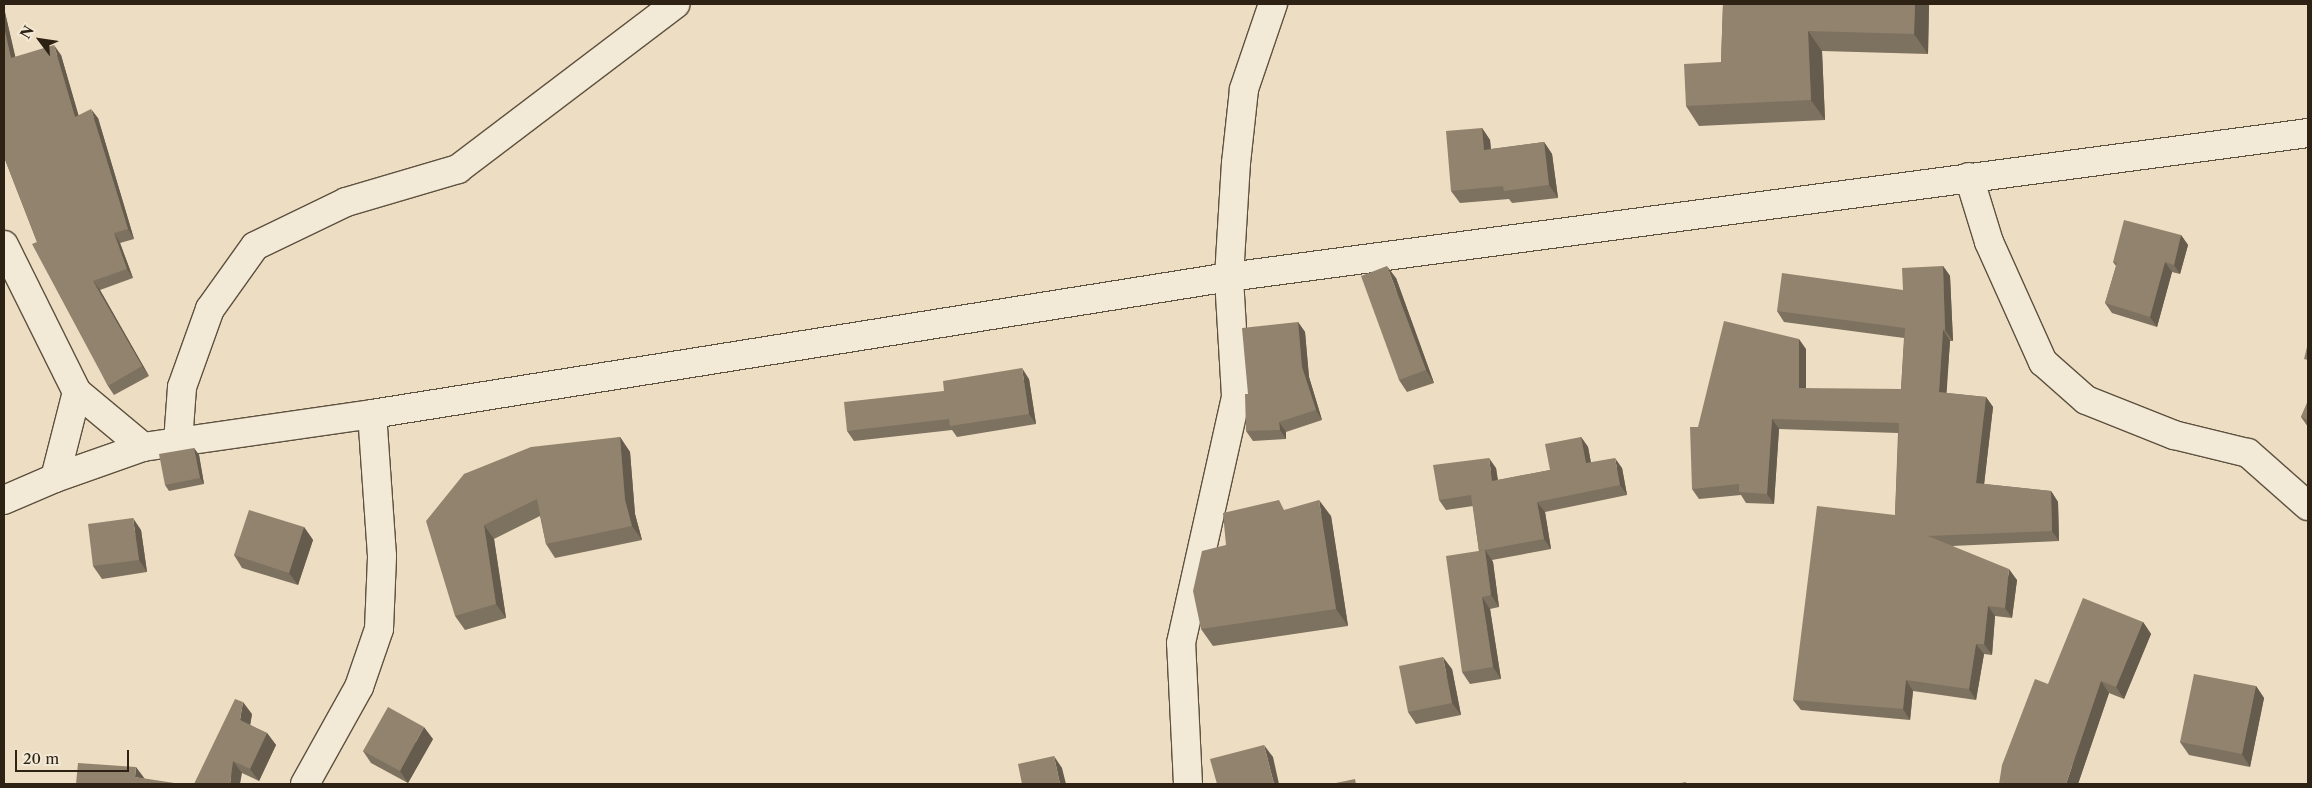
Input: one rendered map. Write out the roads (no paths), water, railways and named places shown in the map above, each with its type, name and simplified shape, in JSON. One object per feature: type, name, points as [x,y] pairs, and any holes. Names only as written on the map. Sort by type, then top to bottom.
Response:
[{"type":"street","points":[[178,442],[182,386],[210,308],[255,246],[346,202],[458,169],[675,4]]},
{"type":"street","points":[[1188,784],[1181,643],[1236,396],[1229,277],[1244,89],[1273,4]]},
{"type":"street","points":[[4,500],[55,478],[143,447],[372,414],[1229,277],[2308,134]]},
{"type":"street","points":[[1969,178],[1989,242],[2043,362],[2086,400],[2174,435],[2248,453],[2308,506]]},
{"type":"street","points":[[4,245],[77,392],[143,447]]},
{"type":"street","points":[[55,478],[77,392]]},
{"type":"street","points":[[305,784],[359,687],[379,629],[382,556],[372,414]]}]
